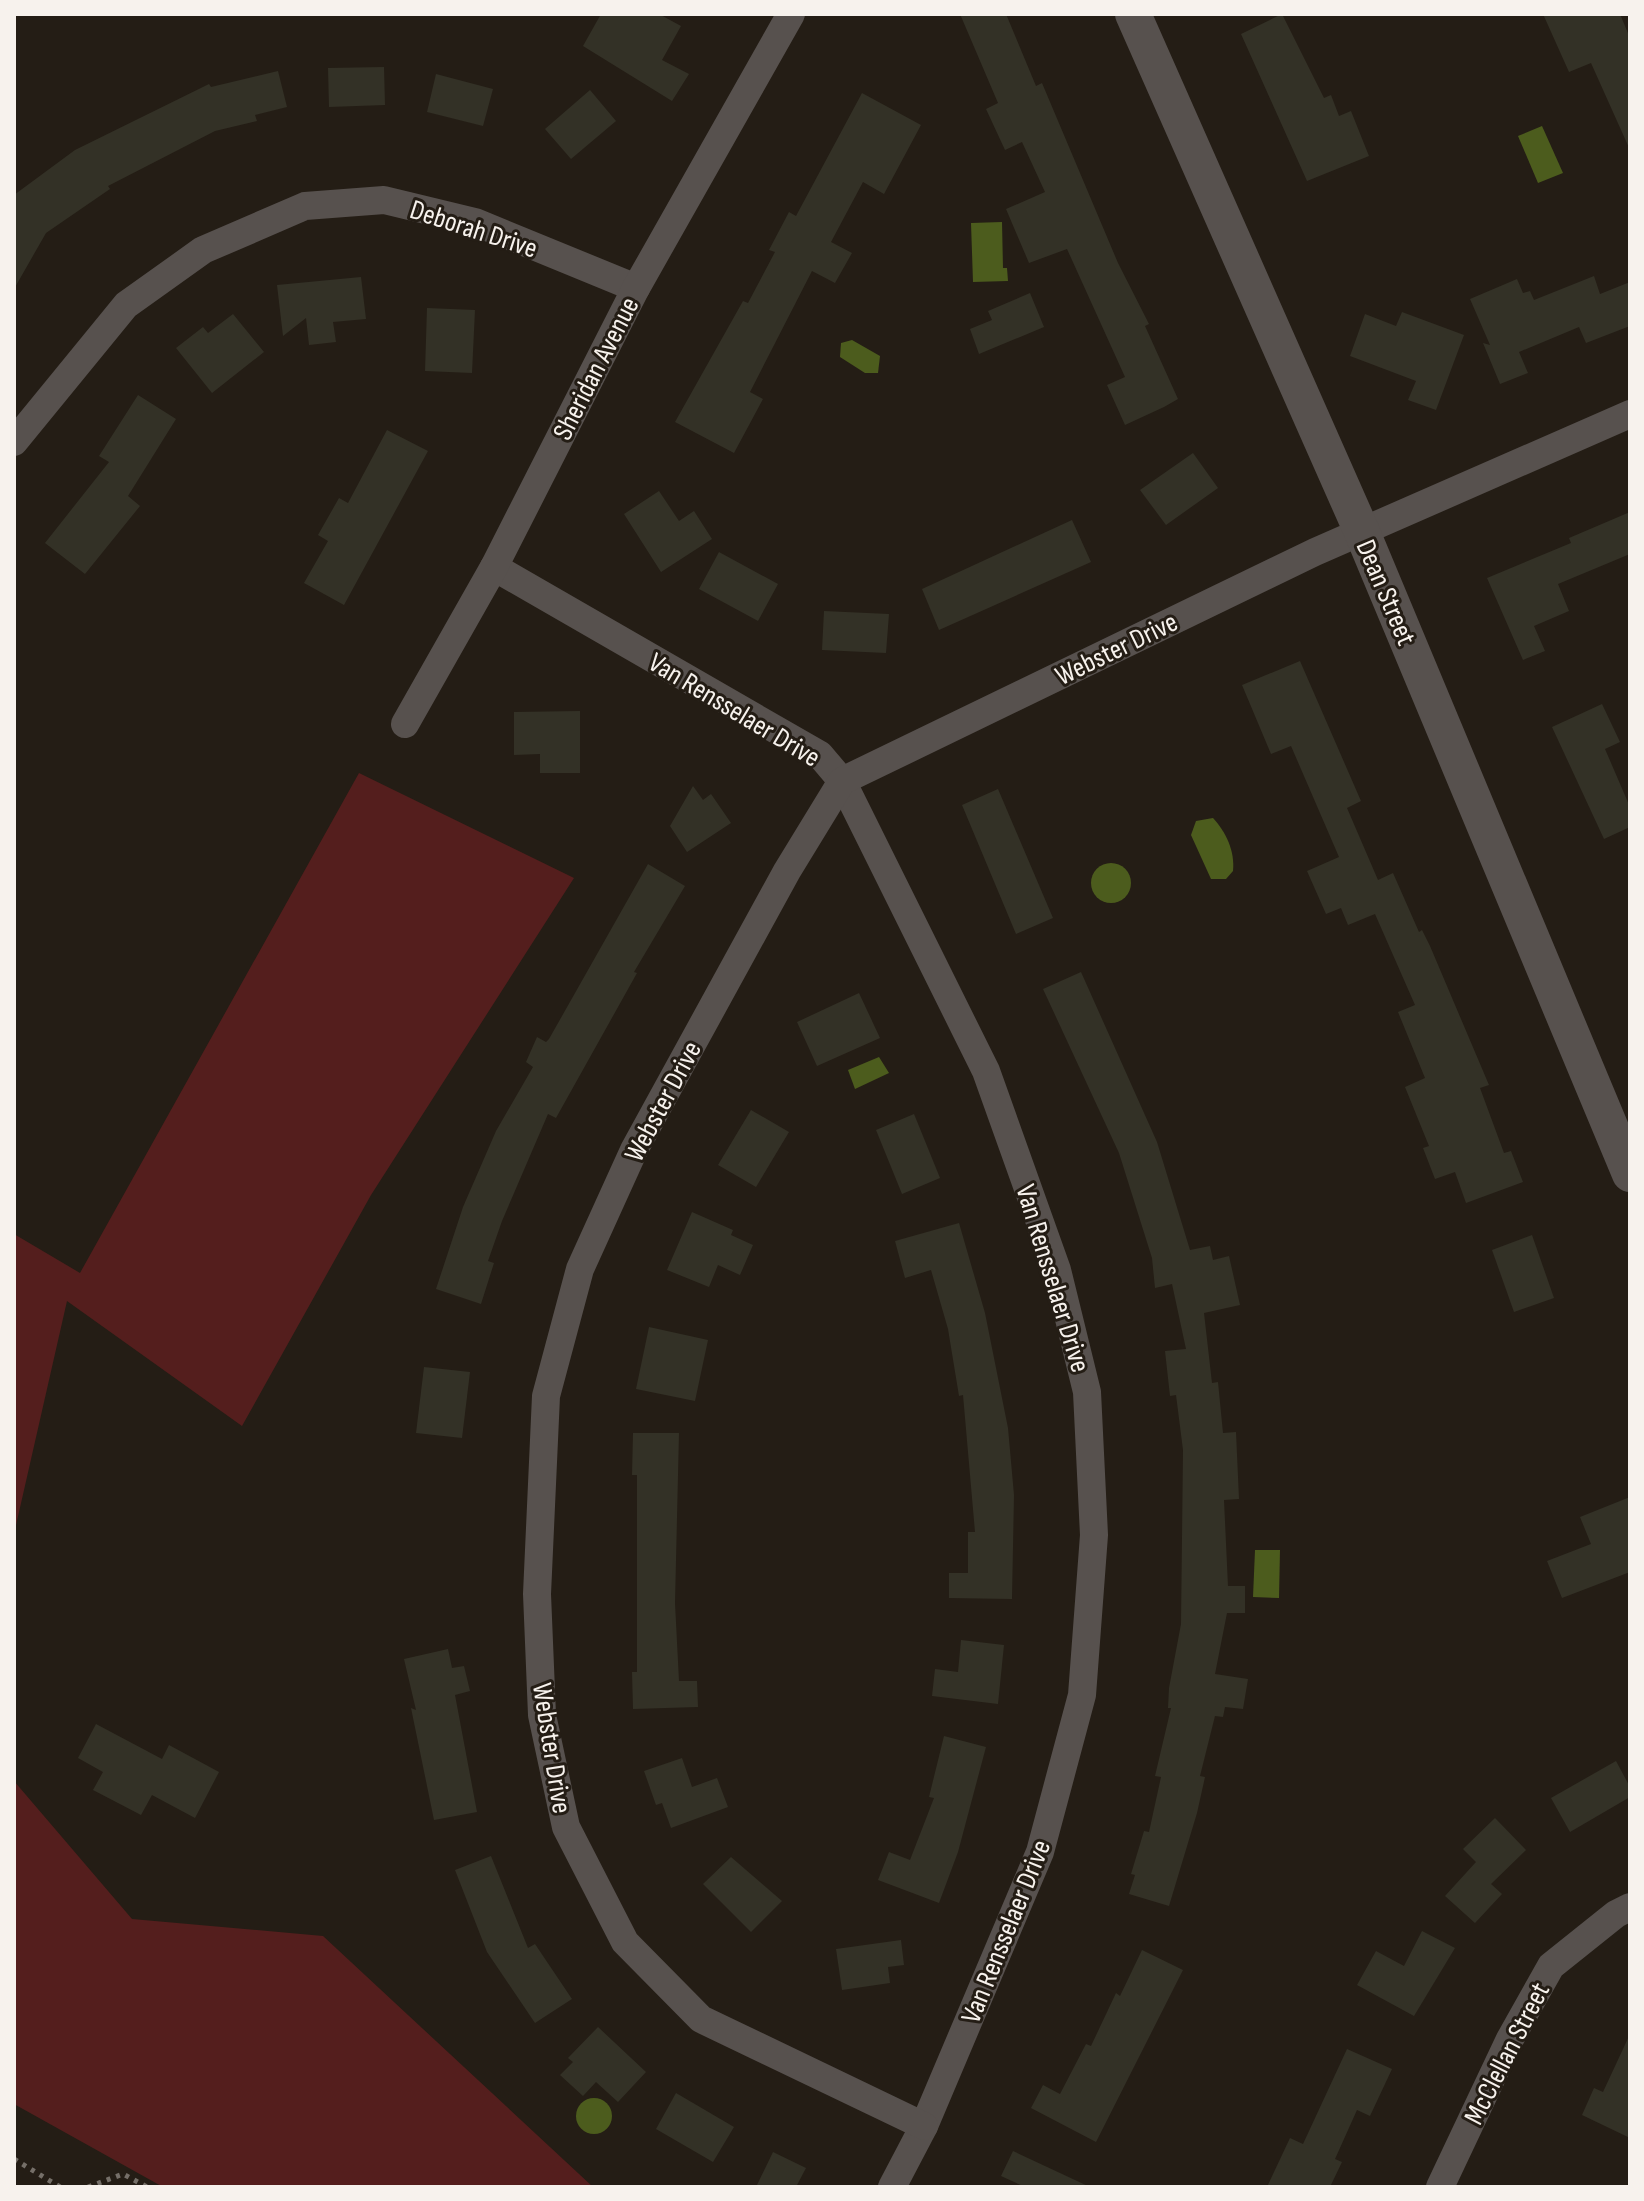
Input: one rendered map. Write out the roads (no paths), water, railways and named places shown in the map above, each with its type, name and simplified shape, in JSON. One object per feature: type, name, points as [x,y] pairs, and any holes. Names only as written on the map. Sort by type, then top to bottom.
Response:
[{"type":"street","name":"Sheridan Avenue","points":[[405,724],[494,567],[636,288],[791,14]]},
{"type":"street","name":"Dean Street","points":[[1133,14],[1362,532],[1630,1174]]},
{"type":"street","name":"Deborah Drive","points":[[14,442],[126,305],[203,250],[305,206],[384,200],[475,222],[636,288]]},
{"type":"street","name":"Webster Drive","points":[[924,2126],[701,2019],[625,1942],[566,1827],[542,1715],[537,1594],[546,1396],[580,1269],[634,1150],[787,871],[842,781],[1362,532],[1630,414]]},
{"type":"street","name":"Van Rensselaer Drive","points":[[494,567],[820,755],[842,781],[986,1071],[1057,1270],[1087,1392],[1094,1535],[1082,1695],[1040,1852],[924,2126],[892,2187]]},
{"type":"street","name":"McClellan Street","points":[[1440,2187],[1510,2039],[1551,1966],[1616,1914],[1630,1907]]}]
